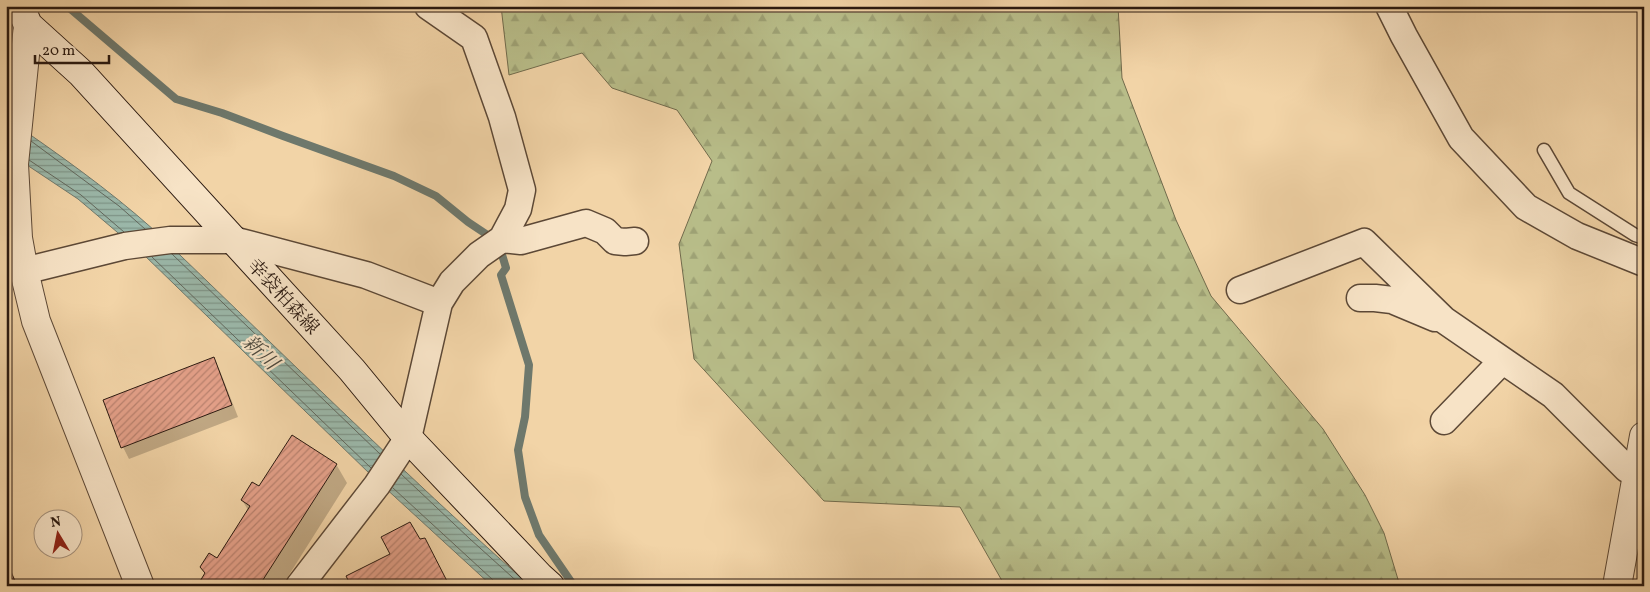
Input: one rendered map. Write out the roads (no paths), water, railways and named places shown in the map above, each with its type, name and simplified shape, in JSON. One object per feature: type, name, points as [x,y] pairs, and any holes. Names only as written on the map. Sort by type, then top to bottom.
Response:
[{"type":"main road","points":[[24,15],[18,121],[12,162],[18,238],[24,271],[36,321],[140,586]]},
{"type":"main road","name":"幸袋柏森線","points":[[24,15],[81,73],[352,370],[403,446],[550,586]]},
{"type":"main road","points":[[1617,586],[1644,436]]},
{"type":"street","points":[[299,586],[377,485],[403,446],[439,303],[452,282],[479,255],[502,239],[518,210],[522,190],[502,117],[474,38],[428,6]]},
{"type":"street","points":[[1389,6],[1461,138],[1526,207],[1577,236],[1644,263]]},
{"type":"street","points":[[502,239],[521,241],[586,222],[605,231],[615,241],[635,241]]},
{"type":"street","points":[[24,271],[125,246],[170,240],[233,240],[366,275],[439,303]]},
{"type":"street","points":[[1240,290],[1364,242],[1444,320],[1552,395],[1627,469],[1638,473]]},
{"type":"street","points":[[1360,298],[1392,300],[1431,317],[1444,320]]},
{"type":"street","points":[[1444,421],[1502,361]]},
{"type":"lane","points":[[1544,150],[1569,193],[1635,235],[1644,238]]},
{"type":"water","name":"新川","points":[[6,118],[119,200],[154,230],[387,454],[530,586],[492,586],[370,474],[143,254],[78,199],[6,151]]},
{"type":"waterway","points":[[67,6],[176,99],[222,113],[394,176],[436,196],[489,236],[500,248],[506,268],[501,275],[529,365],[525,417],[518,450],[525,497],[539,535],[574,586]]}]
